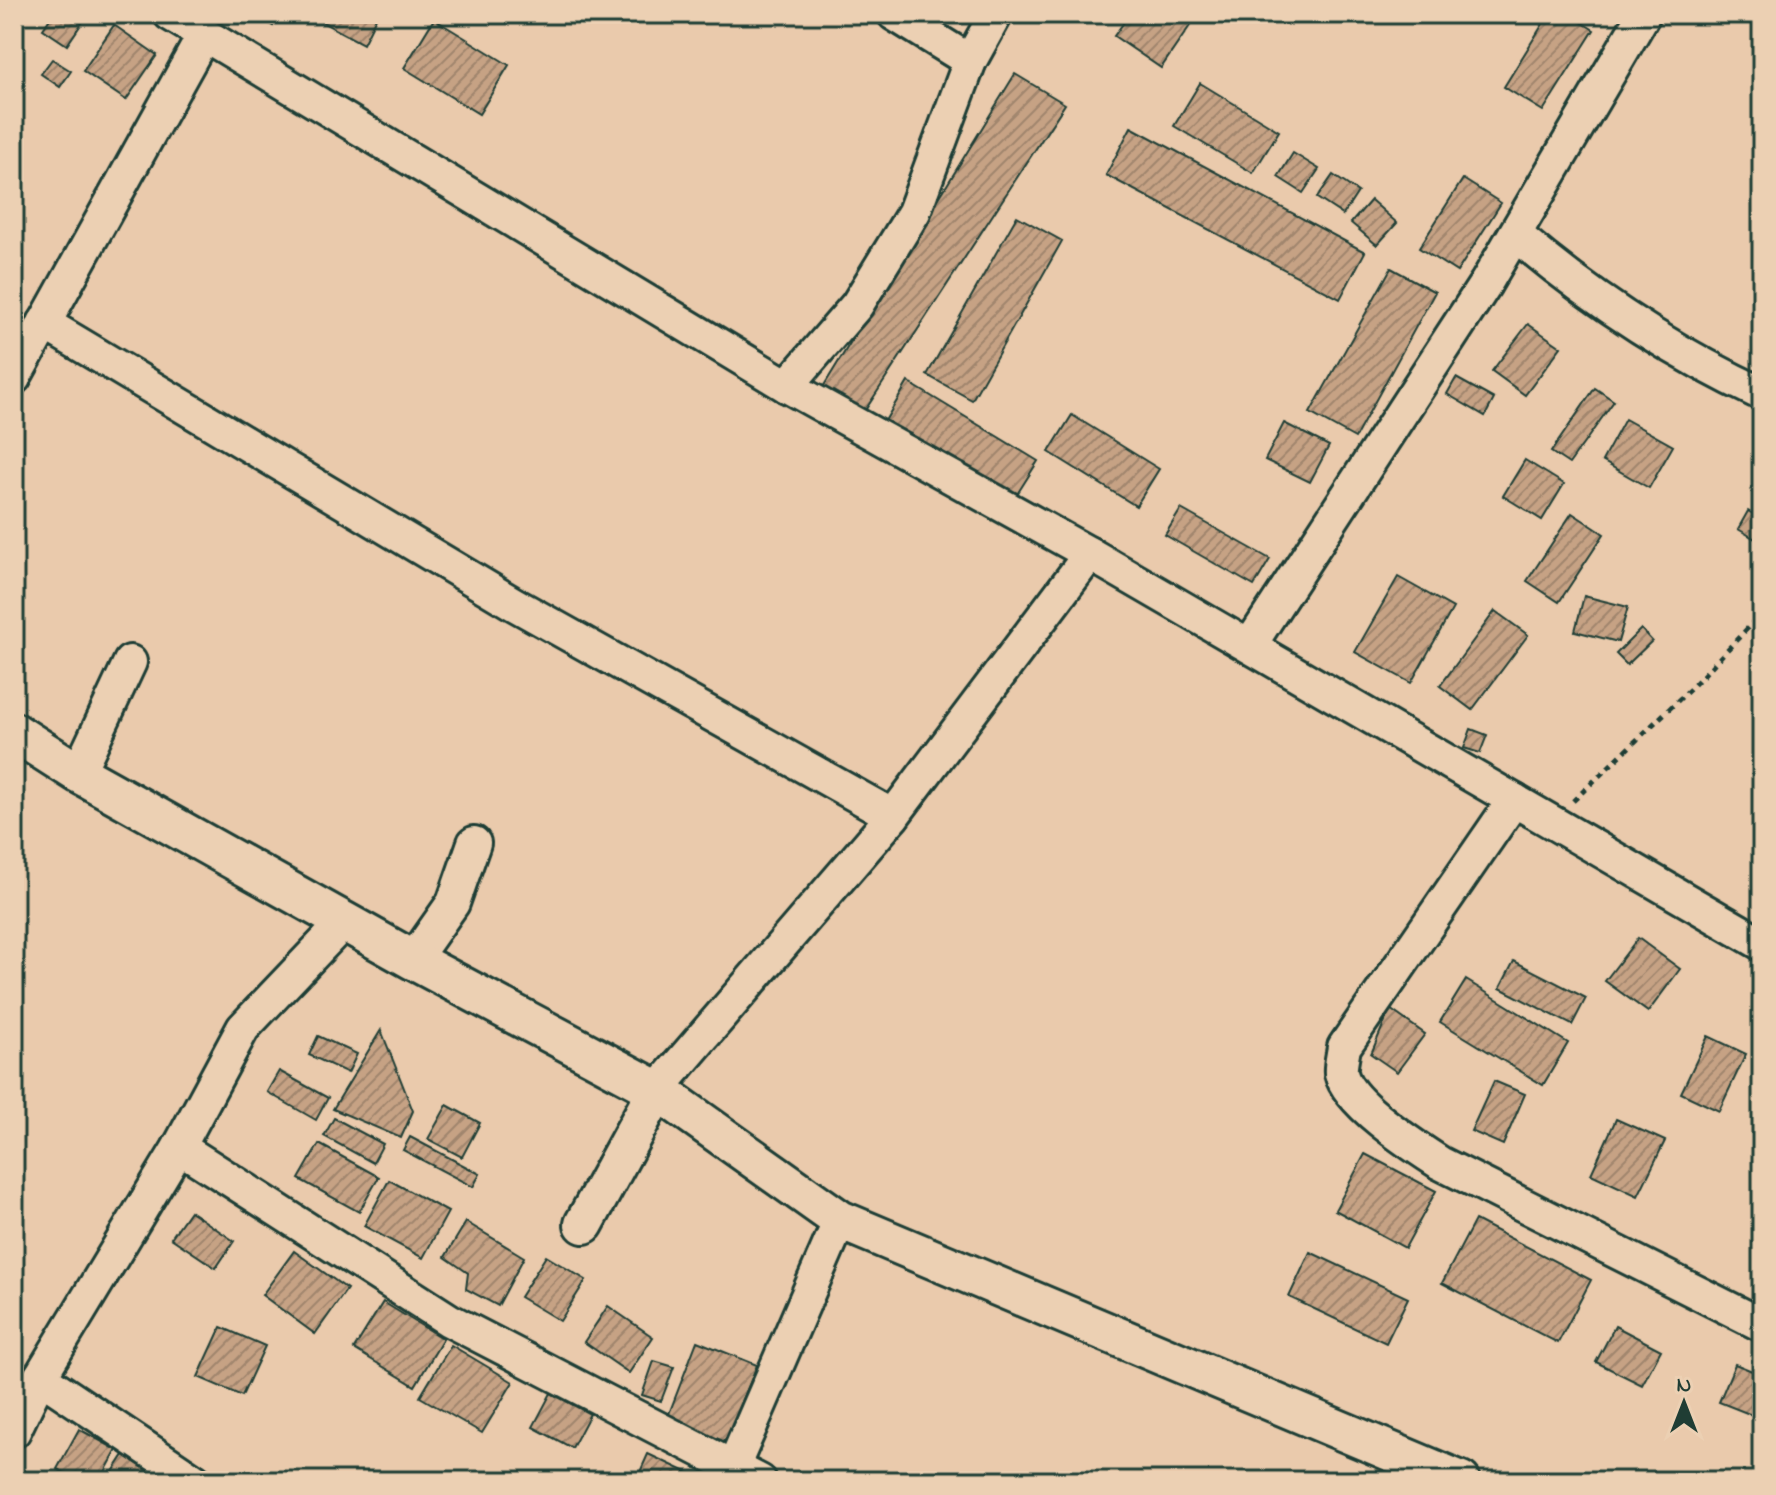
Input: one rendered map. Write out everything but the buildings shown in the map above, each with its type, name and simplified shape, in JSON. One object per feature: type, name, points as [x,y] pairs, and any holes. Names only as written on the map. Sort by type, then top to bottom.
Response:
[{"type":"street","points":[[170,14],[787,386],[1250,645],[1762,944]]},
{"type":"street","points":[[894,14],[970,61]]},
{"type":"street","points":[[787,386],[857,305],[914,212],[970,61],[996,14]]},
{"type":"street","points":[[1250,645],[1516,235],[1546,177],[1644,14]]},
{"type":"street","points":[[14,378],[204,35]]},
{"type":"street","points":[[1516,235],[1567,279],[1713,371],[1762,394]]},
{"type":"street","points":[[44,323],[514,604],[893,816]]},
{"type":"street","points":[[584,1224],[657,1090],[893,816],[1090,554]]},
{"type":"street","points":[[78,773],[130,662]]},
{"type":"street","points":[[14,732],[78,773],[413,960],[657,1090],[840,1220],[1461,1481]]},
{"type":"street","points":[[1514,800],[1344,1047],[1341,1073],[1352,1092],[1390,1130],[1440,1163],[1762,1325]]},
{"type":"street","points":[[413,960],[453,903],[474,843]]},
{"type":"street","points":[[14,1431],[40,1377],[179,1147],[243,1028],[346,920]]},
{"type":"street","points":[[179,1147],[449,1320],[739,1477],[840,1220]]},
{"type":"street","points":[[40,1377],[195,1481]]},
{"type":"path","points":[[1552,820],[1690,689],[1762,613]]}]
